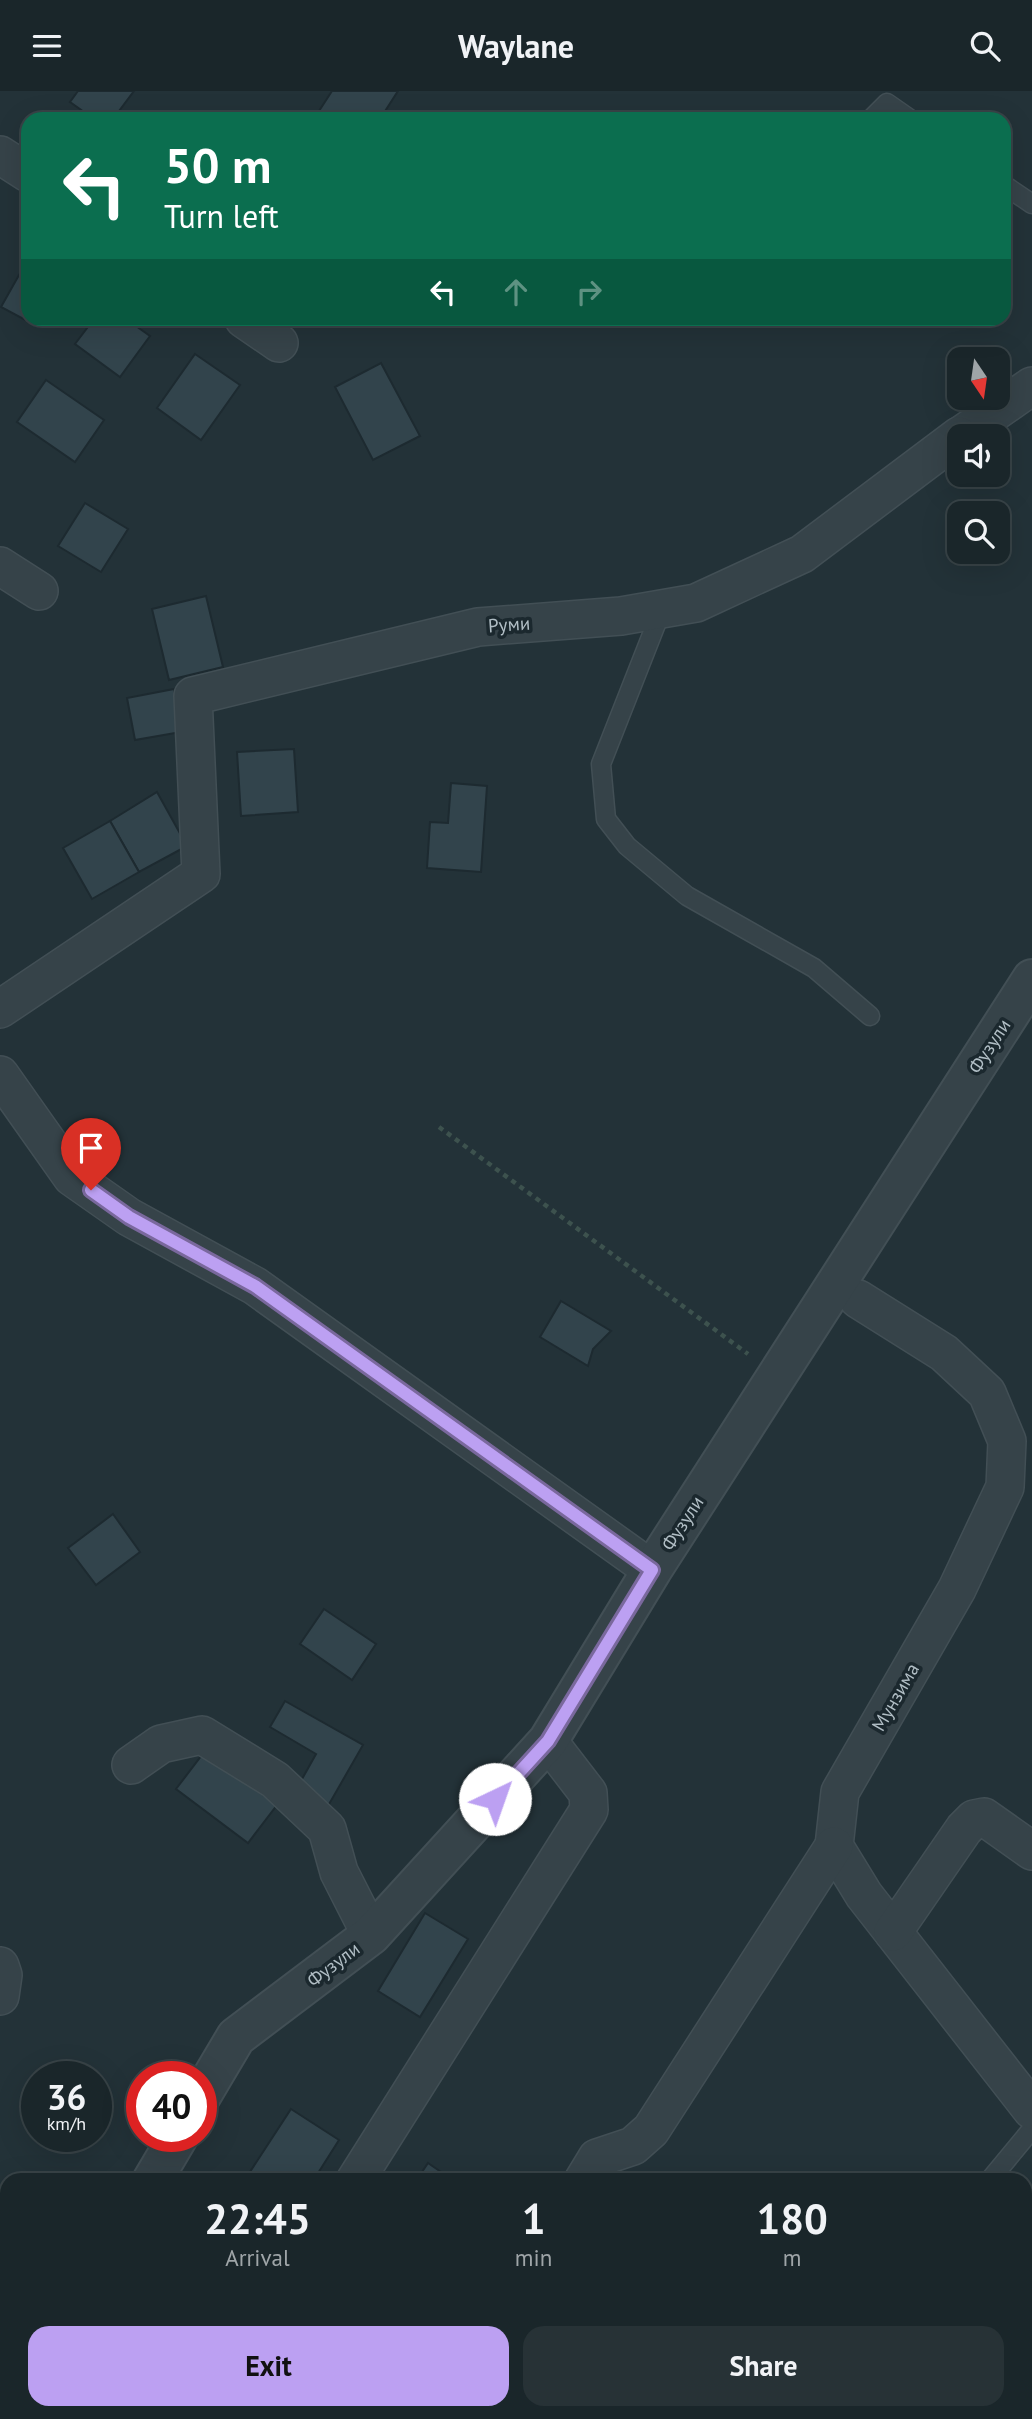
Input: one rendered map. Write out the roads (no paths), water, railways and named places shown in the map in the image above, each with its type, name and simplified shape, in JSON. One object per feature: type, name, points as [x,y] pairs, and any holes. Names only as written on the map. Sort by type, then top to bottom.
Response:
[{"type":"street","points":[[0,155],[21,168]]},
{"type":"street","points":[[254,326],[279,343]]},
{"type":"street","name":"Руми","points":[[977,424],[1032,386]]},
{"type":"street","name":"Руми","points":[[0,1009],[201,874],[193,696],[478,627],[621,616],[696,603],[802,554],[947,445]]},
{"type":"street","points":[[0,566],[39,591]]},
{"type":"street","name":"Фузули","points":[[217,2069],[236,2037],[371,1935],[548,1741],[652,1570],[1032,979]]},
{"type":"street","points":[[0,1075],[72,1177],[129,1217],[255,1286],[652,1570]]},
{"type":"street","name":"Мунзима","points":[[834,1846],[840,1792],[957,1589],[1005,1487],[1007,1441],[987,1393],[944,1353],[858,1299]]},
{"type":"street","points":[[131,1765],[160,1744],[202,1735],[275,1780],[327,1829],[339,1872],[371,1935]]},
{"type":"street","points":[[360,2173],[589,1810],[588,1793],[548,1741]]},
{"type":"street","points":[[893,1932],[964,1829],[974,1819],[984,1817],[1032,1851]]},
{"type":"street","points":[[588,2173],[597,2158],[633,2146],[651,2130],[758,1960],[834,1846],[864,1895],[1032,2110]]},
{"type":"street","points":[[0,1966],[3,1975],[0,1996]]},
{"type":"street","points":[[157,2173],[169,2152]]},
{"type":"lane","points":[[878,112],[887,103],[900,112]]},
{"type":"lane","points":[[1011,190],[1032,204]]},
{"type":"lane","points":[[662,609],[601,764],[606,819],[627,846],[687,896],[739,923],[814,968],[870,1016]]},
{"type":"lane","points":[[996,2173],[1032,2129]]}]
